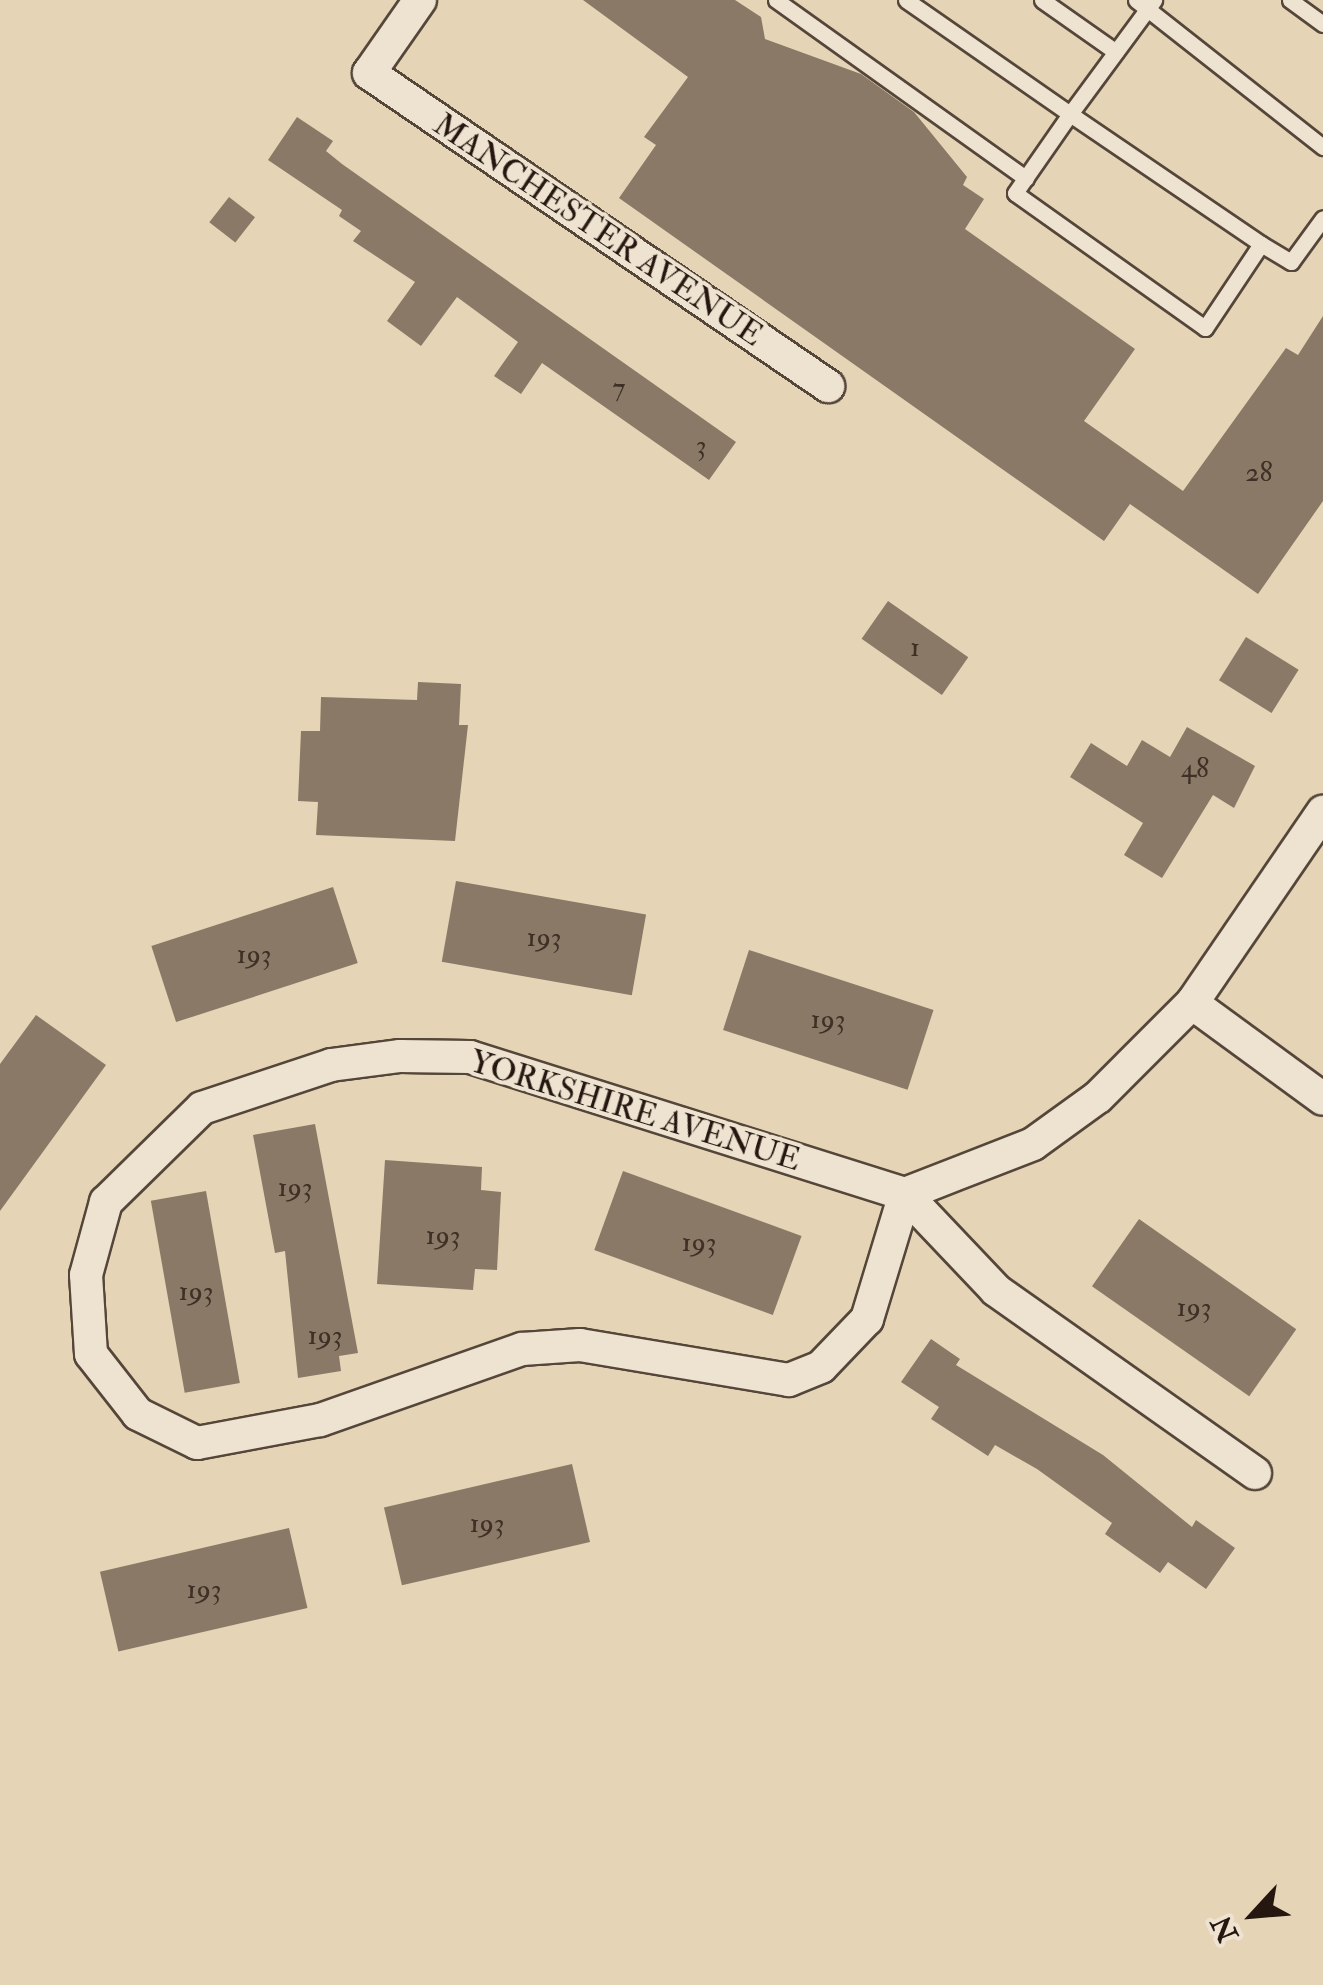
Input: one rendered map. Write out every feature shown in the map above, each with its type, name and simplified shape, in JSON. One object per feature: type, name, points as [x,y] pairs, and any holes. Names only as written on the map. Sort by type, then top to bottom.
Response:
[{"type":"street","name":"MANCHESTER AVENUE","points":[[420,0],[369,72],[828,386]]},
{"type":"street","points":[[1256,1473],[996,1290],[906,1194],[1033,1144],[1098,1097],[1192,1003],[1323,812]]},
{"type":"street","points":[[1192,1003],[1323,1099]]},
{"type":"street","name":"YORKSHIRE AVENUE","points":[[470,1057],[906,1194],[866,1319],[822,1368],[790,1380],[580,1345],[522,1349],[320,1420],[197,1444],[138,1414],[91,1354],[86,1275],[106,1202],[202,1108],[331,1065],[470,1057]]},
{"type":"lane","points":[[776,0],[1026,178]]},
{"type":"lane","points":[[906,0],[1290,262],[1323,218]]},
{"type":"lane","points":[[1042,0],[1116,52]]},
{"type":"lane","points":[[1290,0],[1323,24]]},
{"type":"lane","points":[[1260,244],[1205,328],[1016,193],[1146,3],[1323,147]]},
{"type":"building","points":[[583,0],[735,0],[761,17],[765,39],[861,74],[914,112],[967,177],[963,185],[984,199],[965,229],[1135,349],[1084,421],[1183,491],[1286,348],[1298,355],[1323,316],[1323,501],[1258,594],[1130,504],[1104,541],[619,198],[656,145],[644,137],[688,77]]},
{"type":"building","points":[[297,117],[333,141],[326,151],[342,164],[736,442],[709,480],[542,363],[521,394],[494,376],[518,342],[457,297],[421,346],[387,321],[415,282],[353,241],[361,231],[339,216],[342,210],[268,160]]},
{"type":"building","points":[[229,197],[255,217],[235,243],[209,222]]},
{"type":"building","points":[[888,601],[968,657],[942,695],[862,639]]},
{"type":"building","points":[[1246,637],[1299,670],[1272,713],[1219,680]]},
{"type":"building","points":[[418,682],[461,684],[459,725],[468,725],[455,841],[316,835],[318,802],[298,801],[301,731],[320,731],[321,697],[417,700]]},
{"type":"building","points":[[1187,727],[1255,766],[1234,808],[1213,795],[1162,878],[1124,855],[1143,823],[1070,777],[1091,743],[1127,766],[1142,740],[1170,757]]},
{"type":"building","points":[[456,881],[646,915],[632,995],[442,962]]},
{"type":"building","points":[[333,887],[358,963],[176,1022],[151,946]]},
{"type":"building","points":[[749,950],[934,1010],[908,1090],[723,1030]]},
{"type":"building","points":[[36,1015],[106,1065],[0,1211],[0,1064]]},
{"type":"building","points":[[315,1124],[358,1353],[339,1356],[341,1371],[298,1378],[285,1251],[275,1253],[253,1135]]},
{"type":"building","points":[[385,1160],[482,1167],[481,1190],[501,1192],[497,1270],[475,1269],[473,1290],[377,1284]]},
{"type":"building","points":[[623,1171],[802,1236],[773,1315],[594,1250]]},
{"type":"building","points":[[206,1191],[240,1383],[185,1393],[151,1201]]},
{"type":"building","points":[[1139,1219],[1296,1329],[1249,1396],[1092,1286]]},
{"type":"building","points":[[931,1339],[960,1359],[956,1365],[1103,1455],[1192,1527],[1196,1520],[1235,1548],[1206,1589],[1168,1562],[1160,1573],[1105,1534],[1112,1523],[1037,1469],[995,1445],[988,1456],[931,1419],[939,1407],[901,1382]]},
{"type":"building","points":[[572,1464],[590,1542],[402,1585],[384,1507]]},
{"type":"building","points":[[289,1528],[307,1608],[118,1652],[100,1572]]}]
